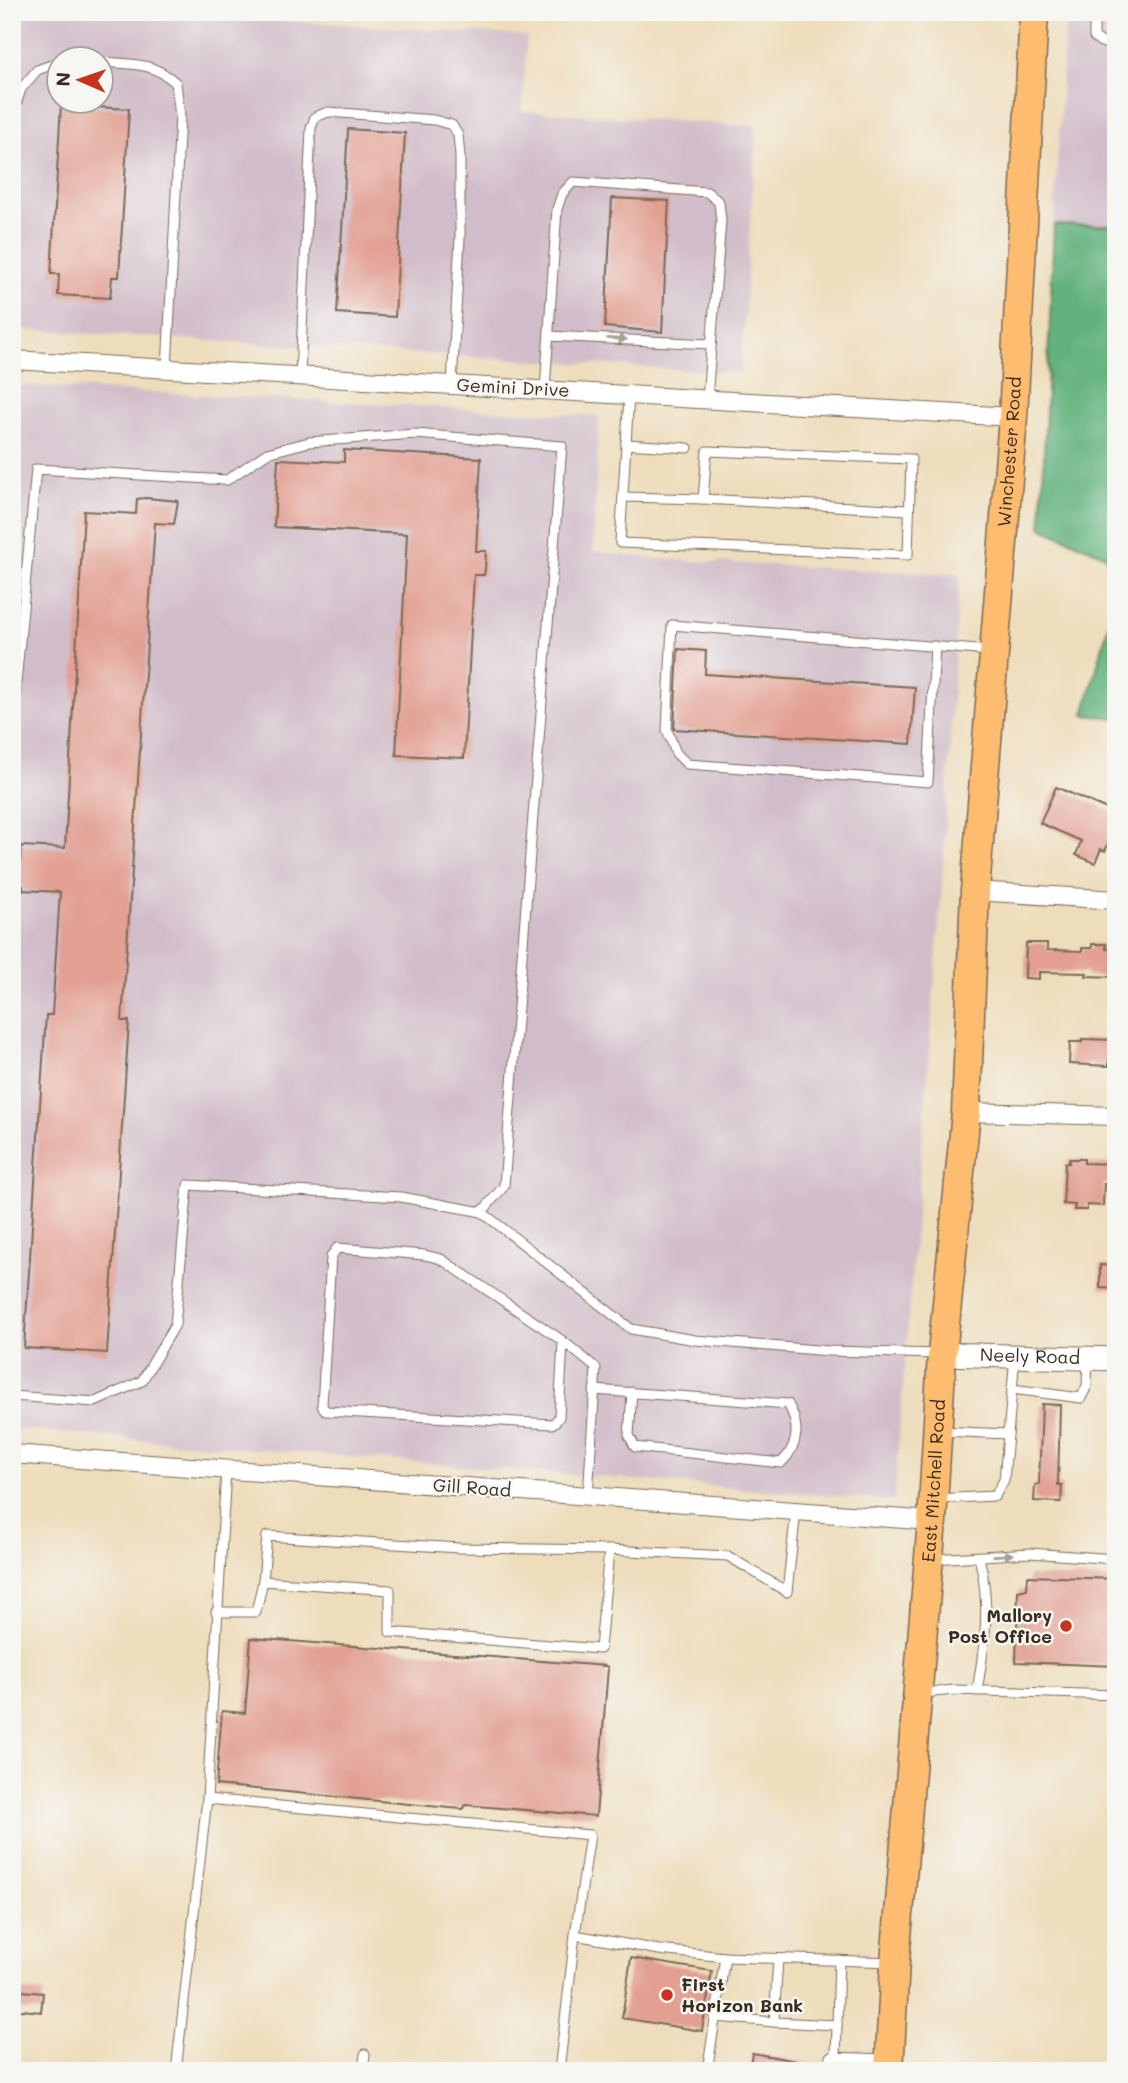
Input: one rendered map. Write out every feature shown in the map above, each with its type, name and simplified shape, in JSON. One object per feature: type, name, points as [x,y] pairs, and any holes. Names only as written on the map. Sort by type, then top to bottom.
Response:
[{"type":"main road","name":"Winchester Road","points":[[975,891],[1013,417],[1034,12]]},
{"type":"main road","name":"East Mitchell Road","points":[[889,2065],[895,1962],[933,1510],[942,1354],[967,1112],[975,891]]},
{"type":"street","name":"Gemini Drive","points":[[12,360],[1013,417]]},
{"type":"street","points":[[975,891],[1116,900]]},
{"type":"street","points":[[967,1112],[1116,1116]]},
{"type":"street","name":"Neely Road","points":[[942,1354],[1116,1359]]},
{"type":"street","name":"Gill Road","points":[[12,1454],[796,1511],[933,1510]]},
{"type":"lane","points":[[1094,12],[1094,37],[1101,43],[1116,47]]},
{"type":"lane","points":[[116,63],[161,70],[176,83],[180,116],[167,369]]},
{"type":"lane","points":[[12,118],[21,89],[37,70],[46,67]]},
{"type":"lane","points":[[300,376],[311,128],[315,117],[328,112],[434,120],[452,125],[458,135],[460,238],[452,385]]},
{"type":"lane","points":[[545,390],[557,209],[562,194],[573,182],[601,183],[706,192],[719,202],[721,221],[707,399]]},
{"type":"lane","points":[[549,336],[710,344]]},
{"type":"lane","points":[[629,395],[620,543],[908,555],[911,459],[707,452],[703,499]]},
{"type":"lane","points":[[12,726],[36,469],[227,480],[267,453],[309,442],[415,434],[562,446],[504,1186],[482,1212]]},
{"type":"lane","points":[[626,443],[688,448]]},
{"type":"lane","points":[[623,497],[909,510]]},
{"type":"lane","points":[[935,646],[928,782],[687,764],[676,753],[667,730],[672,625],[935,646],[995,651]]},
{"type":"lane","points":[[12,1396],[95,1402],[142,1381],[175,1325],[188,1185],[401,1197],[482,1212],[631,1329],[695,1340],[816,1350],[942,1354]]},
{"type":"lane","points":[[563,1340],[559,1417],[552,1424],[326,1410],[322,1406],[331,1257],[337,1248],[425,1255],[442,1259],[563,1340],[596,1368],[588,1496]]},
{"type":"lane","points":[[933,1510],[995,1496],[1004,1480],[1015,1356]]},
{"type":"lane","points":[[1012,1389],[1081,1398],[1087,1386],[1088,1358]]},
{"type":"lane","points":[[594,1390],[632,1392],[788,1404],[796,1419],[792,1452],[781,1463],[635,1447],[629,1435],[632,1392]]},
{"type":"lane","points":[[937,1431],[1008,1434]]},
{"type":"lane","points":[[176,2071],[207,1799],[226,1470]]},
{"type":"lane","points":[[216,1612],[256,1612],[263,1581],[267,1536],[458,1548],[610,1550],[728,1556],[787,1592],[796,1511]]},
{"type":"lane","points":[[263,1581],[390,1590],[390,1632],[600,1649],[610,1550]]},
{"type":"lane","points":[[929,1560],[1029,1553],[1116,1559]]},
{"type":"lane","points":[[977,1691],[986,1633],[986,1582],[979,1557]]},
{"type":"lane","points":[[917,1694],[954,1690],[1116,1695]]},
{"type":"lane","points":[[207,1799],[590,1835],[559,2071]]},
{"type":"lane","points":[[575,1935],[659,1950],[725,1957],[895,1962]]},
{"type":"lane","points":[[707,2071],[725,1957]]},
{"type":"lane","points":[[774,2022],[778,1959]]},
{"type":"lane","points":[[836,2057],[839,1961]]},
{"type":"lane","points":[[715,2017],[837,2025]]},
{"type":"lane","points":[[363,2071],[365,2054]]},
{"type":"lane","points":[[827,2071],[830,2057],[889,2065]]},
{"type":"shaded area","points":[[12,12],[256,12],[256,19],[527,36],[522,111],[756,126],[741,373],[12,329]]},
{"type":"shaded area","points":[[1066,12],[1116,12],[1116,225],[1054,225]]},
{"type":"shaded area","points":[[12,385],[599,416],[593,551],[656,559],[959,575],[942,887],[894,1501],[12,1429]]},
{"type":"green space","points":[[1054,225],[1116,225],[1116,718],[1084,715],[1114,605],[1106,556],[1041,527]]},
{"type":"building","points":[[116,108],[129,109],[119,277],[112,277],[110,298],[58,295],[59,274],[51,274],[60,116],[116,116]]},
{"type":"building","points":[[348,129],[405,133],[395,317],[337,313]]},
{"type":"building","points":[[612,198],[669,201],[662,332],[605,327]]},
{"type":"building","points":[[344,450],[481,458],[476,551],[486,551],[485,569],[484,575],[474,575],[464,758],[396,755],[407,534],[274,527],[278,459],[344,462]]},
{"type":"building","points":[[137,499],[178,501],[174,524],[155,523],[122,1021],[129,1021],[107,1353],[24,1348],[46,1015],[52,1015],[60,892],[23,890],[23,886],[19,885],[21,846],[65,848],[84,511],[136,514]]},
{"type":"building","points":[[678,649],[706,651],[705,674],[915,687],[911,744],[674,729]]},
{"type":"building","points":[[1056,787],[1116,813],[1116,826],[1105,851],[1101,849],[1095,863],[1076,855],[1081,841],[1040,823]]},
{"type":"building","points":[[1026,943],[1047,943],[1047,950],[1082,951],[1082,948],[1092,948],[1092,944],[1106,944],[1106,949],[1116,949],[1116,977],[1086,976],[1087,973],[1039,972],[1039,979],[1025,978]]},
{"type":"building","points":[[1082,1039],[1116,1040],[1116,1059],[1109,1059],[1109,1066],[1069,1064],[1070,1042],[1082,1042]]},
{"type":"building","points":[[1069,1159],[1084,1159],[1084,1163],[1116,1164],[1116,1184],[1104,1184],[1103,1206],[1087,1205],[1087,1210],[1074,1210],[1075,1205],[1063,1204],[1065,1163],[1069,1163]]},
{"type":"building","points":[[1100,1265],[1116,1266],[1116,1289],[1100,1288]]},
{"type":"building","points":[[1042,1404],[1060,1405],[1058,1485],[1062,1485],[1061,1502],[1034,1501],[1035,1485],[1039,1484]]},
{"type":"building","name":"Mallory Post Office","points":[[1028,1576],[1116,1579],[1116,1666],[1016,1662],[1018,1591],[1027,1589]]},
{"type":"building","points":[[251,1638],[606,1666],[608,1668],[596,1816],[466,1805],[463,1809],[450,1808],[216,1785],[222,1711],[245,1713]]},
{"type":"building","name":"First Horizon Bank","points":[[631,1958],[712,1971],[702,2031],[622,2018]]},
{"type":"building","points":[[12,1990],[43,1993],[41,2012],[12,2009]]},
{"type":"building","points":[[752,2053],[813,2064],[813,2071],[749,2071]]},
{"type":"place","name":"Mallory Post Office","points":[[1066,1626]]},
{"type":"place","name":"First Horizon Bank","points":[[667,1995]]}]
